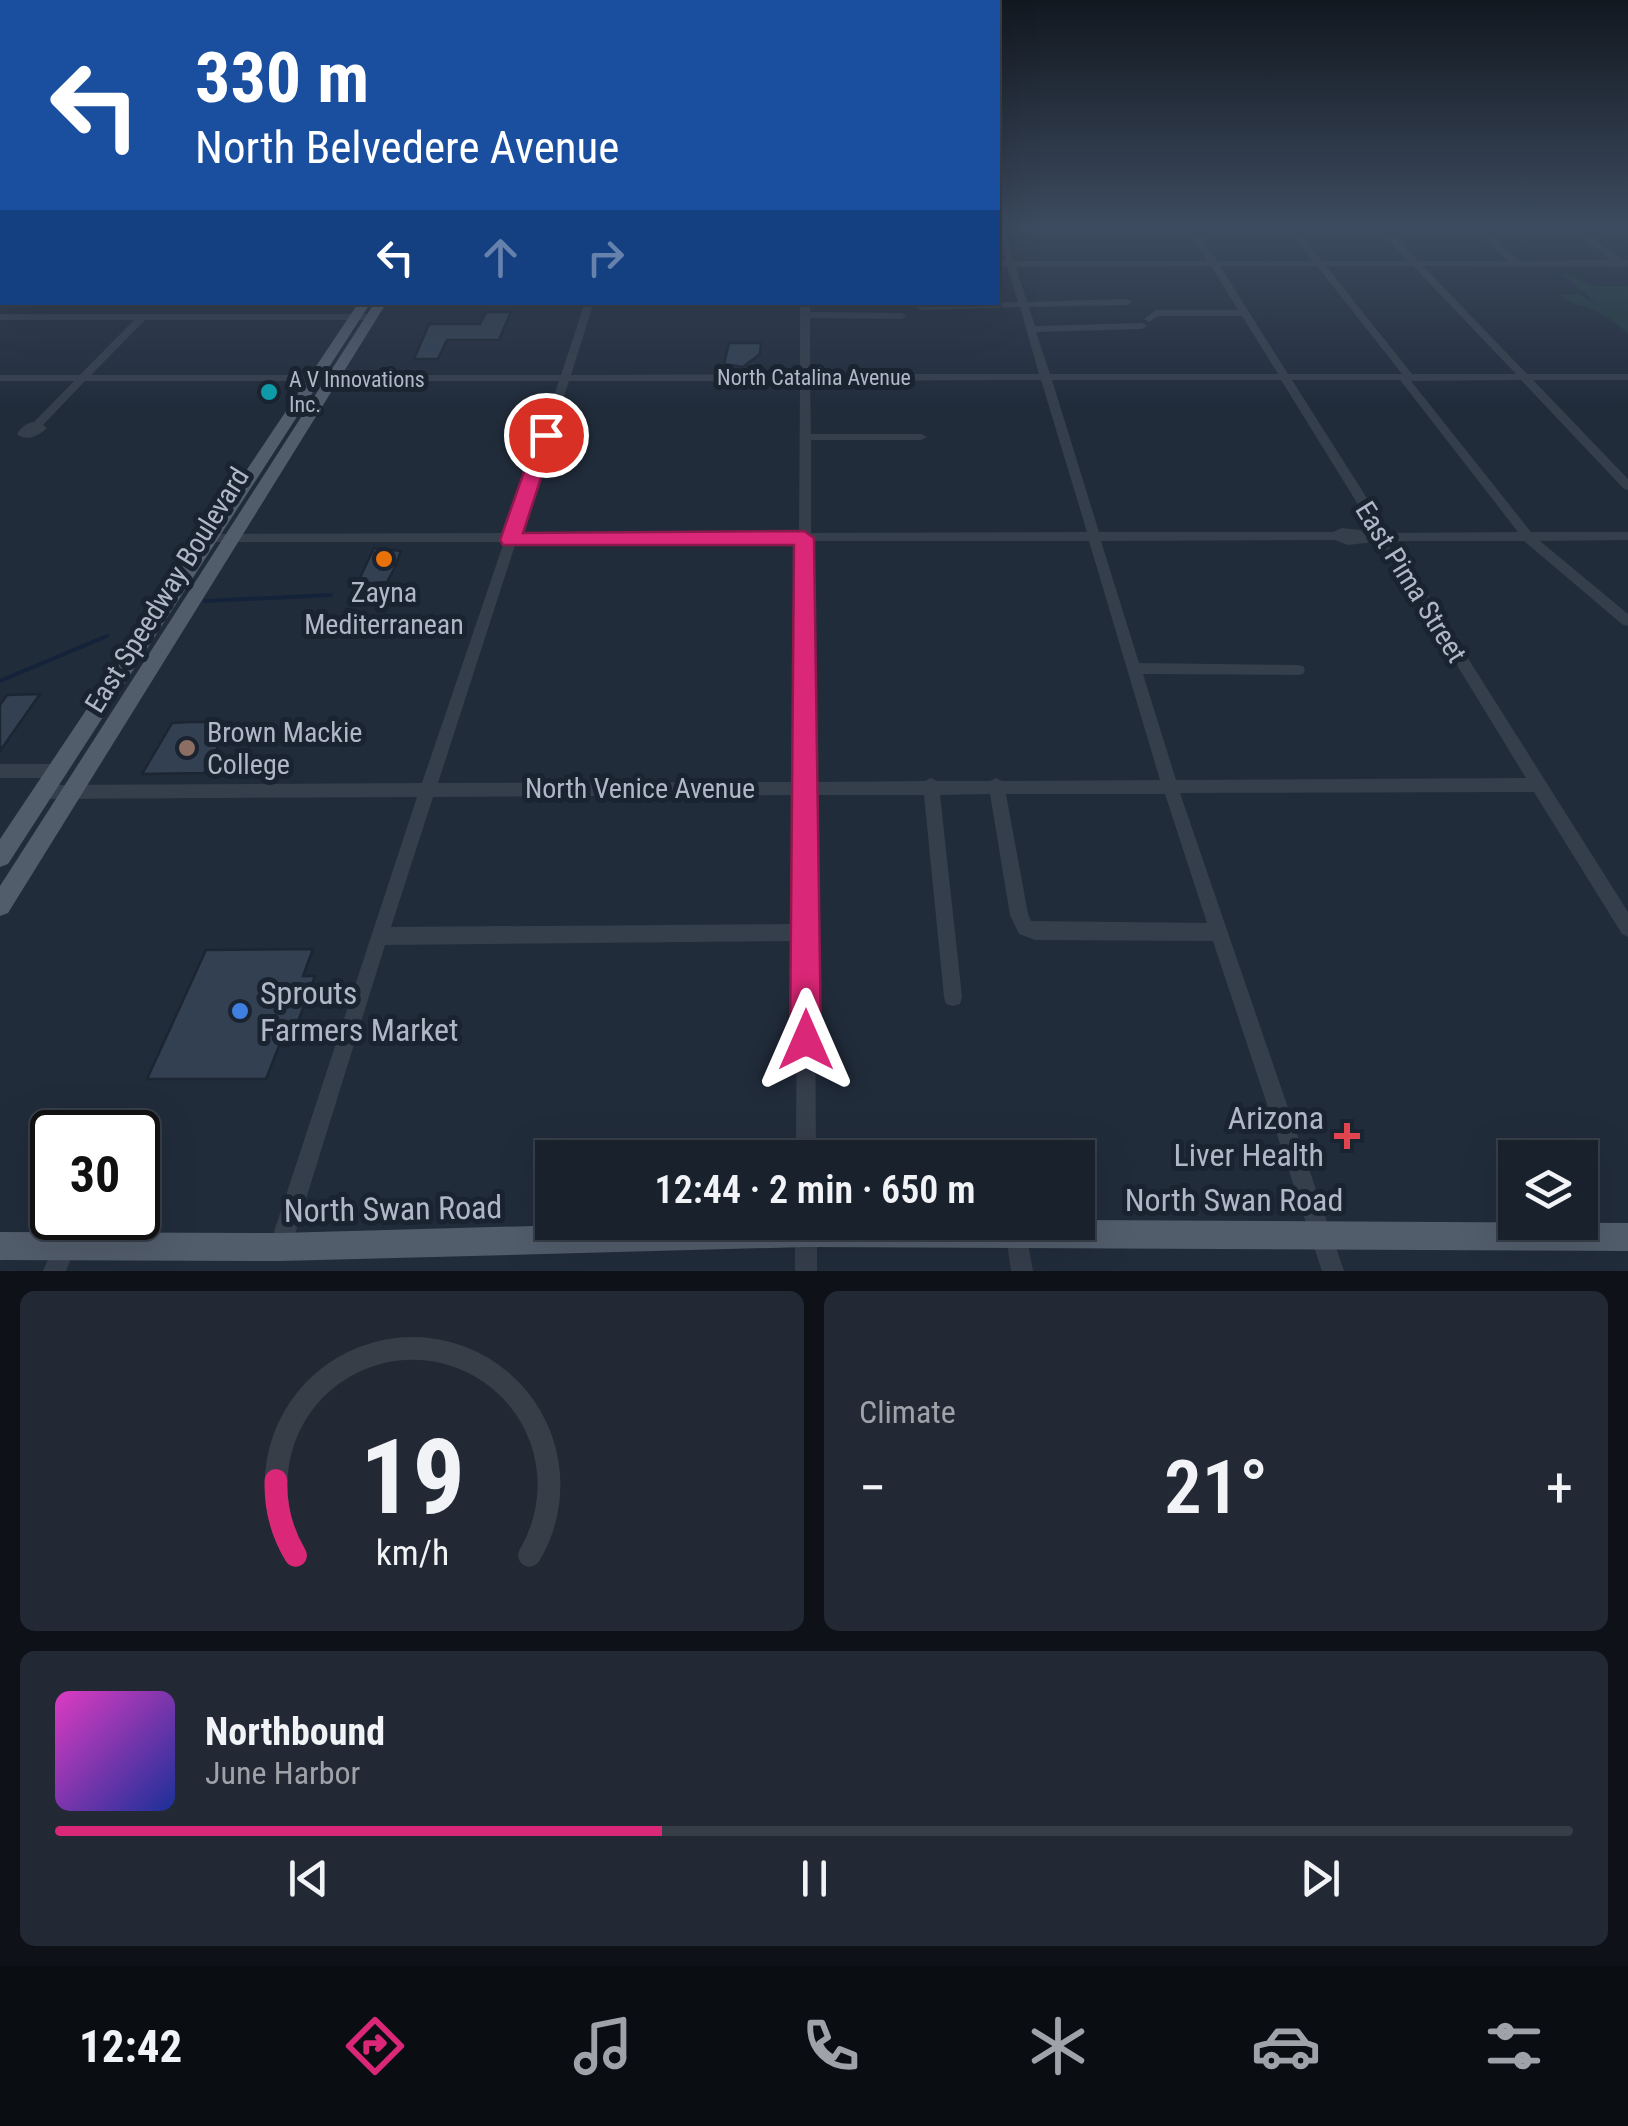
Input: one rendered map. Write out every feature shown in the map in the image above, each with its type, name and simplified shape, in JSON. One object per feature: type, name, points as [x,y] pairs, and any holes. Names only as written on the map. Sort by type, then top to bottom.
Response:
[{"type":"main road","name":"East Speedway Boulevard","points":[[0,906],[233,538],[368,310]]},
{"type":"main road","name":"East Speedway Boulevard","points":[[0,858],[210,538],[324,379]]},
{"type":"main road","name":"North Swan Road","points":[[1095,1236],[1628,1237]]},
{"type":"main road","name":"North Swan Road","points":[[0,1246],[59,1259],[535,1238]]},
{"type":"street","points":[[1018,287],[1170,786],[1333,1271]]},
{"type":"street","name":"East Pima Street","points":[[1229,287],[1628,928]]},
{"type":"street","points":[[1338,287],[1528,537],[1628,621]]},
{"type":"street","points":[[1439,287],[1628,486]]},
{"type":"street","points":[[922,307],[1127,302]]},
{"type":"street","points":[[280,1247],[589,305]]},
{"type":"street","points":[[806,1140],[805,309],[902,316]]},
{"type":"street","points":[[0,318],[142,318],[368,310]]},
{"type":"street","points":[[1032,329],[1146,322],[1156,313],[1244,312]]},
{"type":"street","points":[[38,425],[142,318]]},
{"type":"street","name":"North Catalina Avenue","points":[[0,378],[1628,377]]},
{"type":"street","points":[[804,437],[921,437]]},
{"type":"street","points":[[210,538],[1336,536],[1348,541],[1383,537],[1628,536]]},
{"type":"street","points":[[1134,668],[1298,670]]},
{"type":"street","points":[[0,771],[57,770]]},
{"type":"street","points":[[931,785],[953,997]]},
{"type":"street","points":[[996,785],[1018,915],[1025,928],[1220,932]]},
{"type":"street","name":"North Venice Avenue","points":[[43,792],[1537,785]]},
{"type":"street","points":[[379,936],[805,932]]},
{"type":"street","points":[[806,1240],[806,1271]]},
{"type":"street","points":[[1018,1240],[1022,1271]]},
{"type":"green space","points":[[1578,287],[1628,287],[1628,334],[1603,315],[1558,294],[1578,294],[1598,305]]},
{"type":"building","points":[[486,312],[511,312],[499,340],[447,340],[438,359],[414,359],[429,324],[480,324]]},
{"type":"building","points":[[729,343],[761,343],[760,354],[743,367],[724,364]]},
{"type":"building","name":"Zayna Mediterranean","points":[[374,548],[401,551],[387,582],[357,584]]},
{"type":"building","points":[[40,694],[0,751],[0,705],[7,695]]},
{"type":"building","name":"Brown Mackie College","points":[[231,722],[204,773],[142,774],[172,723]]},
{"type":"building","name":"Sprouts Farmers Market","points":[[313,949],[303,976],[315,976],[289,1046],[279,1046],[266,1079],[147,1079],[206,950]]},
{"type":"waterway","points":[[205,601],[331,595]]},
{"type":"waterway","points":[[0,681],[107,636]]},
{"type":"place","name":"A V Innovations Inc.","points":[[269,392]]},
{"type":"place","name":"Zayna Mediterranean","points":[[384,559]]},
{"type":"place","name":"Brown Mackie College","points":[[187,748]]},
{"type":"place","name":"Sprouts Farmers Market","points":[[240,1011]]},
{"type":"place","name":"Arizona Liver Health","points":[[1347,1136]]},
{"type":"route","points":[[546,435],[510,540],[804,538],[806,1040]]}]
